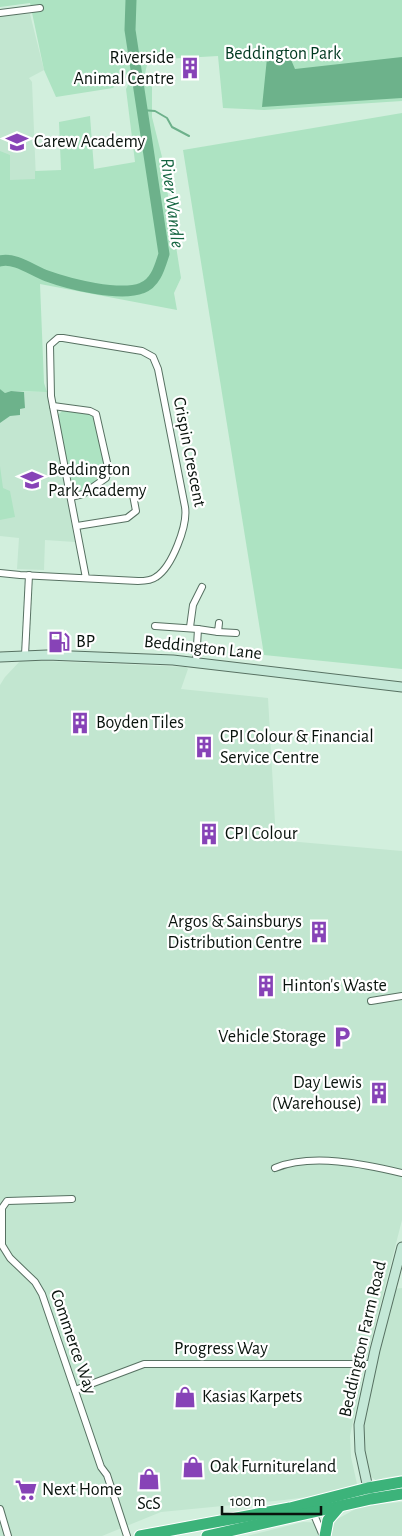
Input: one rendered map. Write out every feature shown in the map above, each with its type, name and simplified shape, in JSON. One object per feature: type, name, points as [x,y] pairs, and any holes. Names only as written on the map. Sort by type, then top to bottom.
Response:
[{"type":"highway","points":[[207,1536],[369,1493],[402,1482]]},
{"type":"highway","points":[[140,1536],[311,1508],[341,1505],[369,1493],[402,1494]]},
{"type":"highway","points":[[324,1536],[328,1520],[341,1505]]},
{"type":"main road","name":"Beddington Lane","points":[[0,657],[25,655],[196,662],[402,687]]},
{"type":"main road","name":"Beddington Farm Road","points":[[369,1493],[358,1432],[372,1364],[397,1283],[402,1247]]},
{"type":"street","points":[[0,13],[40,8]]},
{"type":"street","name":"Crispin Crescent","points":[[0,573],[138,581],[156,577],[166,567],[184,529],[186,514],[158,369],[153,357],[147,352],[133,349],[82,340],[58,338],[52,342],[49,351],[50,386],[53,406]]},
{"type":"street","points":[[71,497],[83,494],[106,478],[108,467],[96,414],[90,411],[53,406],[86,578]]},
{"type":"street","points":[[77,526],[127,518],[136,511],[133,495]]},
{"type":"street","points":[[25,655],[29,575]]},
{"type":"street","points":[[190,627],[192,605],[202,586]]},
{"type":"street","points":[[218,632],[219,623]]},
{"type":"street","points":[[155,626],[190,627],[236,633]]},
{"type":"street","points":[[196,662],[198,629]]},
{"type":"street","points":[[371,1001],[402,996]]},
{"type":"street","points":[[275,1168],[290,1162],[339,1162],[363,1164],[402,1174]]},
{"type":"street","name":"Commerce Way","points":[[72,1199],[7,1201],[2,1208],[1,1239],[5,1252],[35,1282],[42,1294],[74,1390],[127,1536]]},
{"type":"street","name":"Progress Way","points":[[74,1390],[144,1364],[372,1364]]},
{"type":"street","points":[[311,1508],[324,1536]]},
{"type":"street","points":[[0,1509],[8,1536]]},
{"type":"shaded area","name":"Carew Academy","points":[[30,14],[44,70],[29,78],[32,82],[39,254],[0,253],[0,16]]},
{"type":"shaded area","name":"Beddington Park Academy","points":[[24,392],[47,392],[75,542],[45,540],[44,570],[17,569],[19,538],[0,536],[0,423],[20,408],[25,408]]},
{"type":"shaded area","points":[[21,660],[186,667],[188,669],[181,689],[268,698],[276,840],[402,851],[402,1220],[363,1372],[350,1436],[351,1457],[357,1484],[315,1496],[161,1512],[102,1536],[0,1536],[0,685]]},
{"type":"shaded area","points":[[402,1288],[402,1475],[383,1478],[377,1481],[370,1476],[365,1455],[362,1413],[393,1289]]},
{"type":"shaded area","points":[[402,1502],[402,1536],[247,1536],[303,1522],[330,1523],[361,1506]]},
{"type":"green space","name":"Beddington Park","points":[[0,0],[402,0],[402,101],[264,110],[223,108],[218,56],[148,60],[145,74],[121,79],[113,88],[56,97],[44,70],[30,3],[0,7]]},
{"type":"green space","points":[[289,55],[295,69],[402,57],[402,98],[262,107],[267,58]]},
{"type":"green space","points":[[152,79],[152,117],[162,157],[181,278],[174,293],[177,310],[40,284],[44,383],[47,392],[11,391],[5,393],[0,389],[0,151],[10,155],[10,180],[35,179],[35,171],[61,170],[59,122],[90,116],[94,169],[135,162],[126,89],[129,83]]},
{"type":"green space","points":[[402,113],[402,669],[264,655],[183,150]]},
{"type":"green space","points":[[0,389],[5,393],[11,391],[24,392],[25,408],[20,409],[20,415],[10,416],[0,423]]},
{"type":"green space","points":[[64,409],[93,415],[105,466],[104,476],[80,492],[74,491],[72,487],[58,415]]},
{"type":"green space","points":[[0,466],[3,488],[10,491],[15,517],[0,520]]},
{"type":"waterway","name":"River Wandle","points":[[0,261],[12,261],[42,274],[81,286],[108,290],[121,291],[142,288],[147,286],[157,274],[164,254],[130,30],[131,0]]},
{"type":"waterway","points":[[141,110],[155,111],[167,118],[172,127],[189,136]]},
{"type":"place","name":"Riverside Animal Centre","points":[[190,68]]},
{"type":"place","name":"Carew Academy","points":[[17,142]]},
{"type":"place","name":"Beddington Park Academy","points":[[32,480]]},
{"type":"place","name":"BP","points":[[59,642]]},
{"type":"place","name":"Boyden Tiles","points":[[80,723]]},
{"type":"place","name":"CPI Colour & Financial Service Centre","points":[[204,747]]},
{"type":"place","name":"CPI Colour","points":[[209,834]]},
{"type":"place","name":"Argos & Sainsburys Distribution Centre","points":[[319,932]]},
{"type":"place","name":"Hinton's Waste","points":[[266,986]]},
{"type":"place","name":"Vehicle Storage","points":[[342,1037]]},
{"type":"place","name":"Day Lewis (Warehouse)","points":[[379,1093]]},
{"type":"place","name":"Kasias Karpets","points":[[185,1397]]},
{"type":"place","name":"Oak Furnitureland","points":[[193,1467]]},
{"type":"place","name":"ScS","points":[[149,1479]]},
{"type":"place","name":"Next Home","points":[[26,1490]]}]
